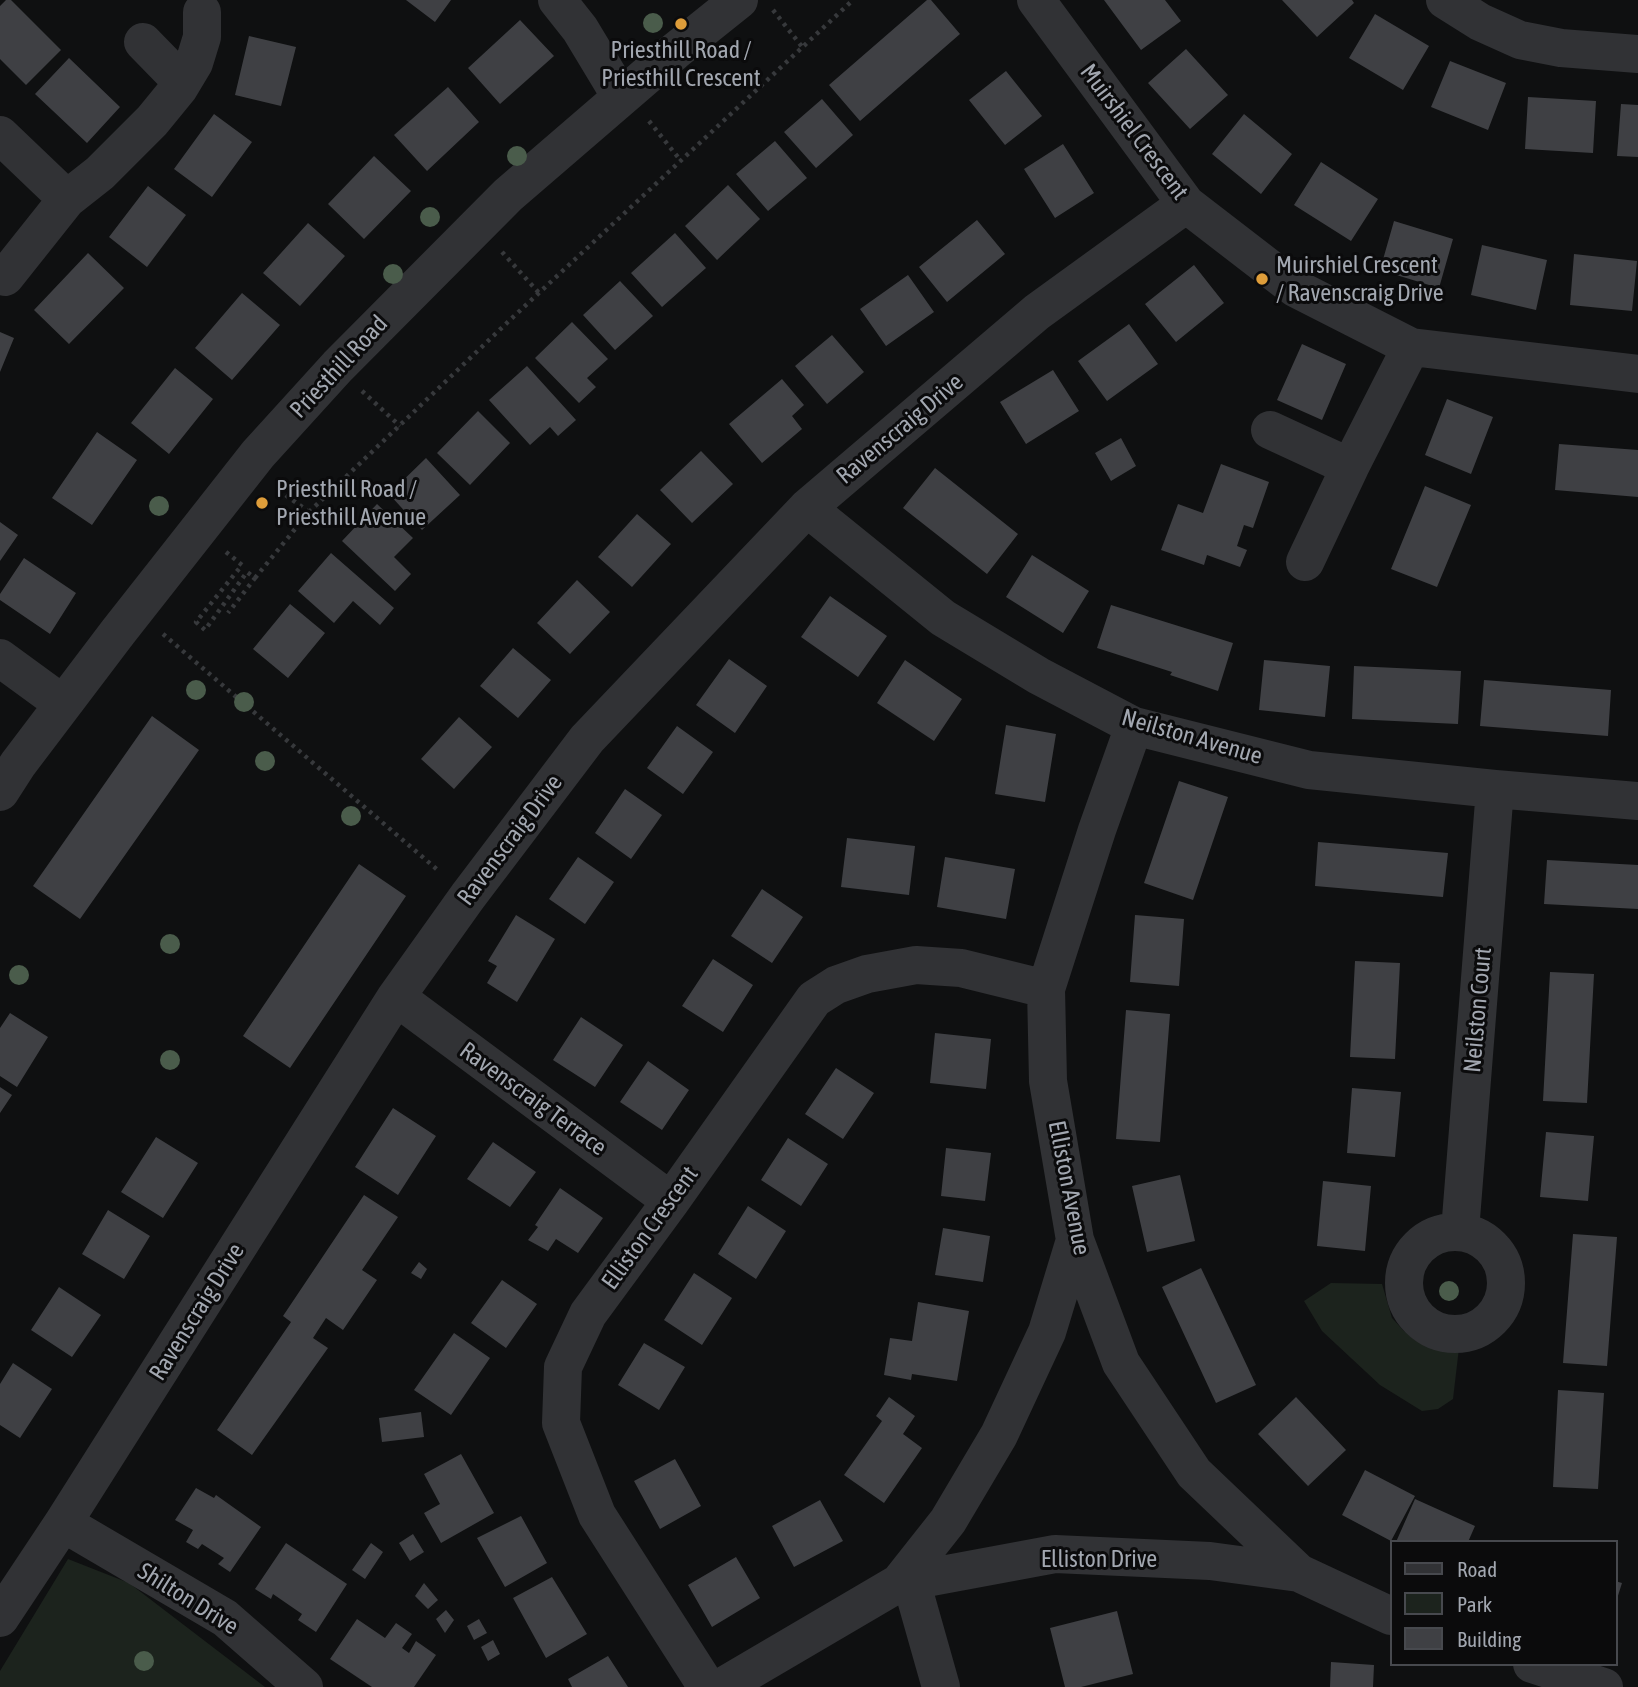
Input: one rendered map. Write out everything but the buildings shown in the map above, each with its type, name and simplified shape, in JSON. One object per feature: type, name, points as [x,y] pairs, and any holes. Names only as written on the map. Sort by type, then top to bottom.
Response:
[{"type":"street","points":[[557,0],[624,95]]},
{"type":"street","name":"Muirshiel Crescent","points":[[1036,0],[1186,204],[1295,288],[1411,346],[1638,374]]},
{"type":"street","points":[[1445,0],[1480,22],[1520,40],[1561,48],[1638,54]]},
{"type":"street","name":"Priesthill Road","points":[[0,792],[18,764],[135,609],[258,454],[337,368],[508,195],[674,52],[756,5]]},
{"type":"street","points":[[5,277],[66,200],[100,173],[152,121],[182,82],[194,63],[202,37],[202,12]]},
{"type":"street","points":[[143,43],[182,82]]},
{"type":"street","points":[[0,135],[66,200]]},
{"type":"street","name":"Ravenscraig Drive","points":[[0,1618],[396,998],[468,895],[587,738],[807,508],[1037,312],[1186,204]]},
{"type":"street","points":[[1305,562],[1411,346]]},
{"type":"street","points":[[1270,430],[1350,467]]},
{"type":"street","name":"Neilston Avenue","points":[[807,508],[943,618],[1039,676],[1134,726],[1309,770],[1638,801]]},
{"type":"street","points":[[0,658],[63,704]]},
{"type":"street","name":"Elliston Avenue","points":[[1134,726],[1046,989],[1048,1082],[1075,1240],[1121,1363],[1194,1474],[1299,1573],[1390,1616]]},
{"type":"street","name":"Neilston Court","points":[[1460,1231],[1495,789]]},
{"type":"street","name":"Elliston Crescent","points":[[706,1687],[597,1515],[561,1423],[563,1367],[588,1314],[814,999],[836,985],[867,974],[916,965],[961,968],[1046,989]]},
{"type":"street","name":"Ravenscraig Terrace","points":[[396,998],[671,1201]]},
{"type":"street","name":"Elliston Drive","points":[[905,1582],[948,1521],[999,1435],[1047,1332],[1075,1240]]},
{"type":"street","name":"Shilton Drive","points":[[63,1523],[225,1618],[304,1687]]},
{"type":"street","name":"Elliston Drive","points":[[722,1687],[905,1582],[1055,1554],[1210,1561],[1299,1573]]},
{"type":"street","points":[[905,1582],[941,1687]]},
{"type":"street","points":[[1539,1673],[1604,1687]]},
{"type":"path","points":[[228,613],[309,512],[853,0]]},
{"type":"path","points":[[756,5],[803,48]]},
{"type":"path","points":[[624,95],[681,161]]},
{"type":"path","points":[[478,224],[539,293]]},
{"type":"path","points":[[337,368],[400,426]]},
{"type":"path","points":[[248,468],[309,512]]},
{"type":"path","points":[[199,529],[242,565],[196,622],[205,630],[247,572],[255,578]]},
{"type":"path","points":[[135,609],[468,895]]},
{"type":"green space","points":[[1331,1283],[1382,1284],[1392,1318],[1416,1341],[1446,1349],[1459,1348],[1453,1399],[1438,1409],[1422,1411],[1380,1385],[1322,1331],[1304,1301]]},
{"type":"green space","points":[[68,1559],[129,1583],[265,1687],[0,1687],[0,1671]]},
{"type":"place","name":"Priesthill Road / Priesthill Crescent","points":[[681,24]]},
{"type":"place","name":"Muirshiel Crescent / Ravenscraig Drive","points":[[1262,279]]},
{"type":"place","name":"Priesthill Road / Priesthill Avenue","points":[[262,503]]}]
